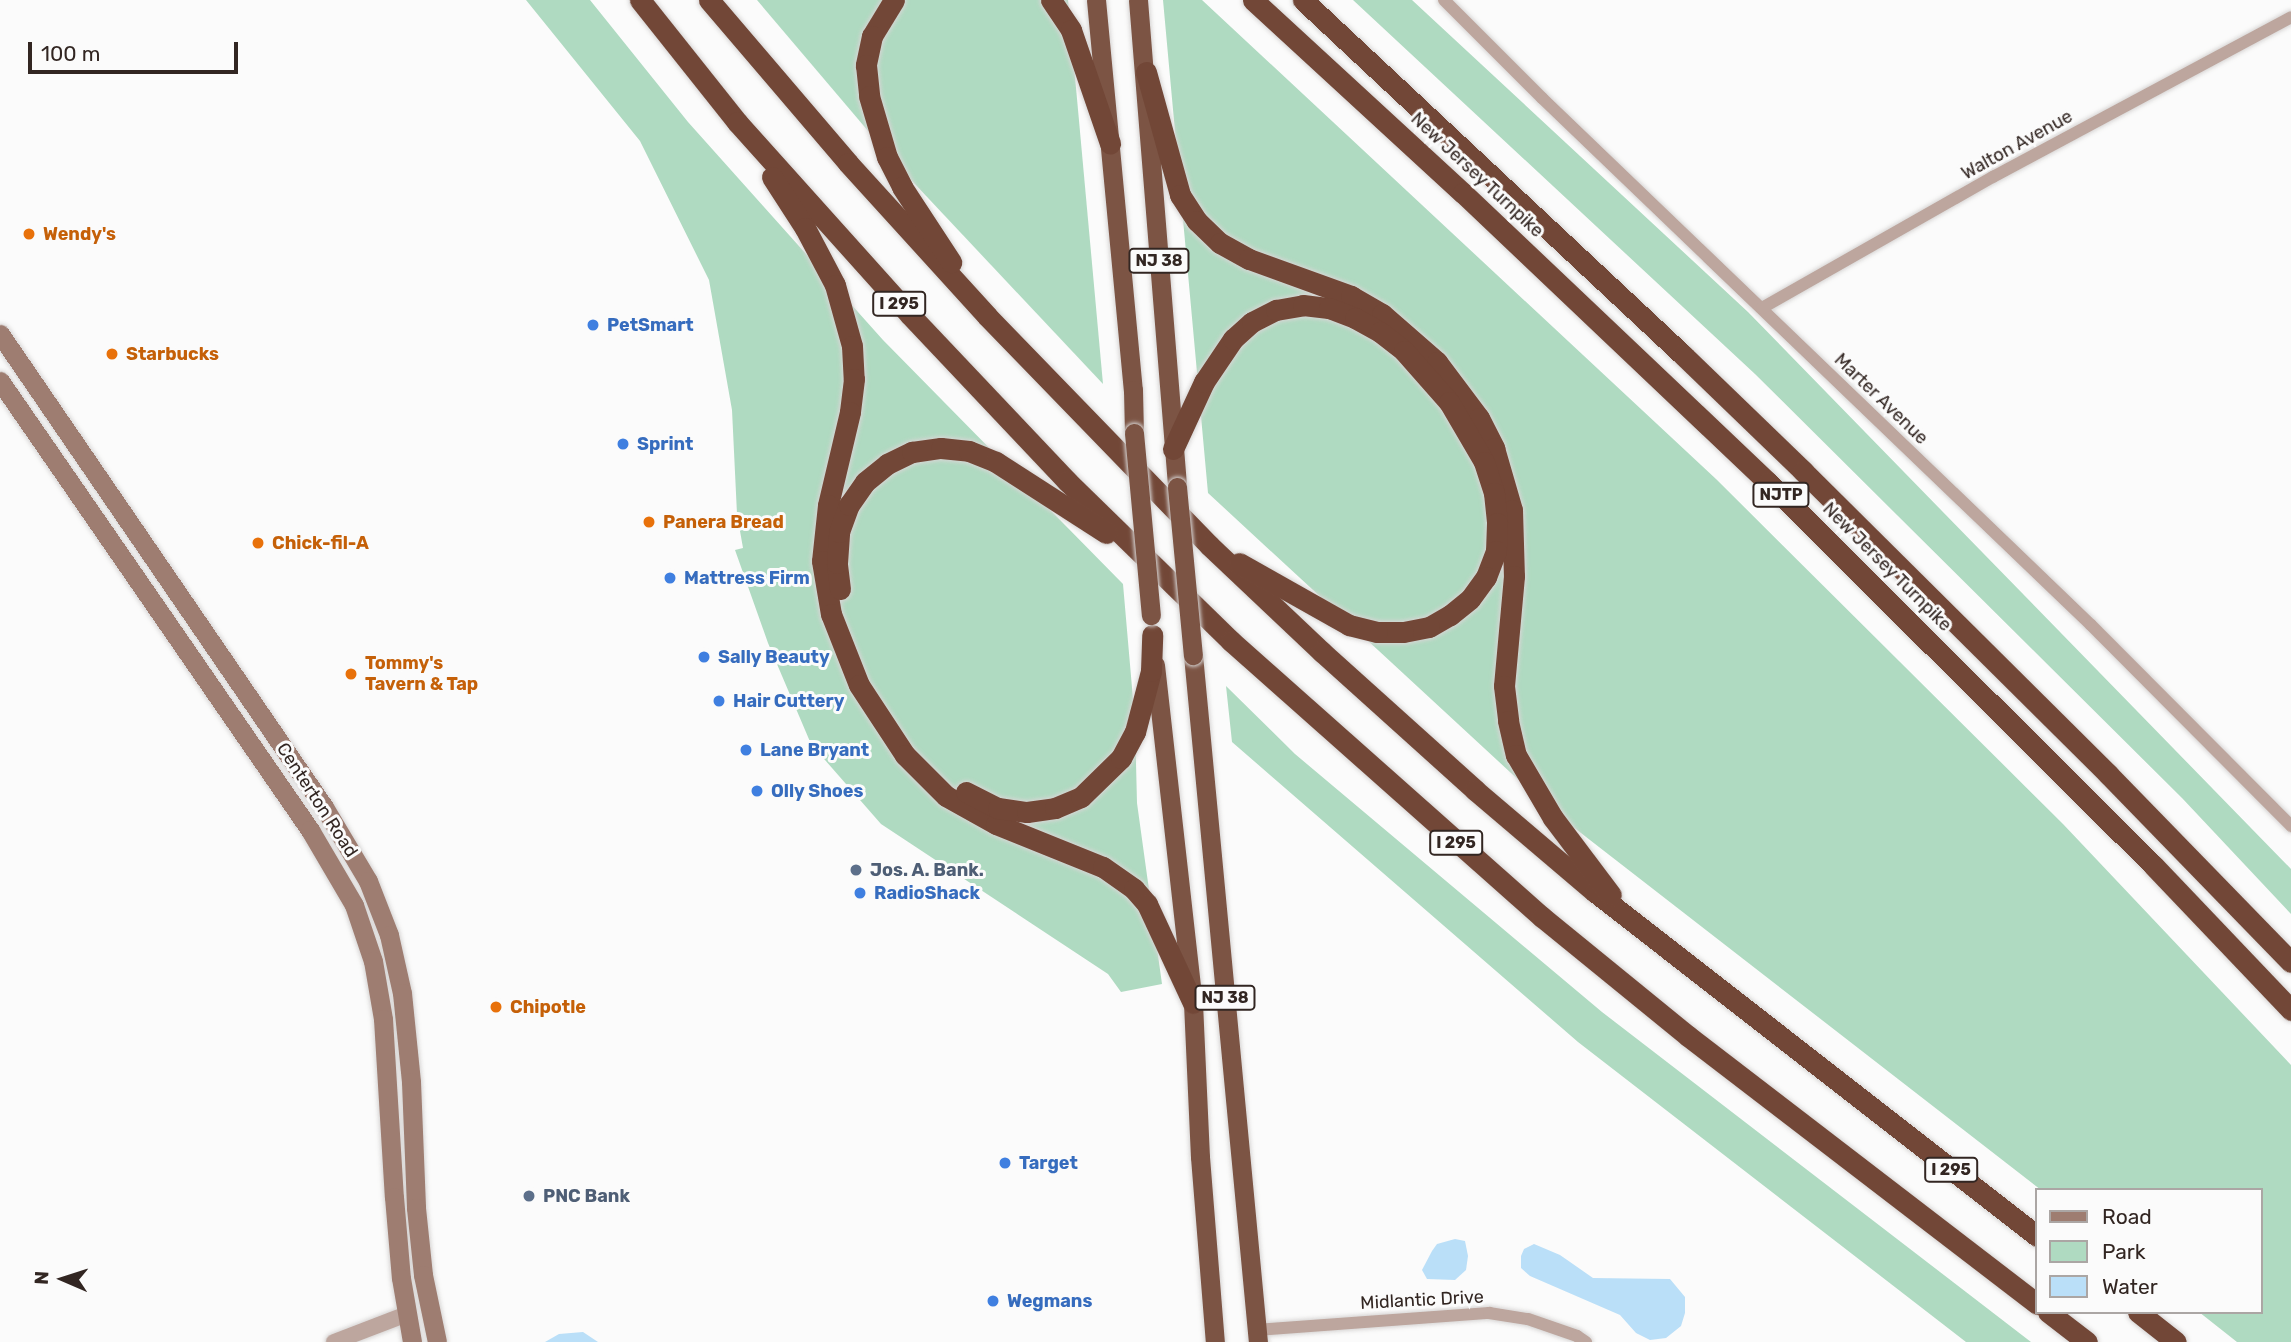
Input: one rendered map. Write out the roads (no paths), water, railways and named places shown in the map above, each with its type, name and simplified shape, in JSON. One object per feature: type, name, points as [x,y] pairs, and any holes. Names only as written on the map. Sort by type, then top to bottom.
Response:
[{"type":"highway","name":"I 295","points":[[640,0],[737,122],[987,399],[1142,557],[1370,767],[1542,917],[1688,1036],[2036,1303]]},
{"type":"highway","name":"I 295","points":[[709,0],[848,163],[987,316],[1210,546],[1436,756],[1626,917],[2036,1235]]},
{"type":"highway","points":[[894,0],[872,36],[866,65],[876,126],[902,187],[987,316]]},
{"type":"highway","points":[[1051,0],[1071,30],[1110,143]]},
{"type":"highway","name":"NJ 38","points":[[1096,0],[1168,801],[1193,1003],[1200,1157],[1215,1342]]},
{"type":"highway","name":"NJ 38","points":[[1138,0],[1146,72],[1173,449],[1257,1336]]},
{"type":"highway","name":"New Jersey Turnpike","points":[[1253,0],[1463,193],[1759,473],[2154,866],[2291,1010]]},
{"type":"highway","name":"New Jersey Turnpike","points":[[1303,0],[1793,461],[2053,718],[2291,962]]},
{"type":"highway","points":[[1146,72],[1180,195],[1197,221],[1220,243],[1249,259],[1351,296],[1382,314],[1437,362],[1479,418],[1494,448],[1512,510],[1514,576],[1504,686],[1516,755],[1553,818],[1626,917]]},
{"type":"highway","points":[[737,122],[821,256],[835,285],[852,346],[854,379],[850,412],[828,505],[822,561],[831,614],[859,685],[905,755],[946,796],[996,824],[1103,867],[1134,890],[1147,904],[1193,1003]]},
{"type":"highway","points":[[1173,449],[1204,382],[1233,339],[1252,322],[1276,310],[1303,306],[1329,309],[1380,332],[1427,375],[1467,431],[1484,462],[1494,493],[1496,551],[1486,577],[1470,599],[1450,615],[1429,626],[1403,632],[1377,632],[1349,625],[1210,546]]},
{"type":"highway","points":[[1142,557],[996,462],[969,452],[941,448],[912,452],[887,464],[865,482],[849,505],[843,523],[837,563],[849,630],[881,698],[901,729],[946,778],[971,796],[998,808],[1027,812],[1055,808],[1081,797],[1108,772],[1130,741],[1145,703],[1151,671],[1152,625]]},
{"type":"highway","points":[[2051,1314],[2087,1342]]},
{"type":"highway","points":[[2141,1314],[2176,1342]]},
{"type":"main road","name":"Centerton Road","points":[[0,334],[324,807],[368,881],[389,935],[402,993],[411,1082],[416,1208],[423,1275],[437,1342]]},
{"type":"main road","name":"Centerton Road","points":[[0,381],[310,830],[354,905],[373,961],[383,1019],[394,1197],[412,1342]]},
{"type":"street","name":"Marter Avenue","points":[[1444,0],[1542,98],[2105,638],[2291,826]]},
{"type":"street","name":"Walton Avenue","points":[[1762,308],[1993,177],[2291,17]]},
{"type":"street","name":"Midlantic Drive","points":[[1257,1336],[1489,1313],[1528,1319],[1577,1336],[1586,1342]]},
{"type":"street","points":[[334,1342],[407,1314]]},
{"type":"water","points":[[1455,1239],[1465,1241],[1468,1256],[1466,1270],[1455,1280],[1427,1279],[1422,1270],[1432,1251],[1437,1244]]},
{"type":"water","points":[[1534,1244],[1560,1255],[1593,1278],[1670,1279],[1685,1297],[1685,1313],[1681,1326],[1666,1338],[1650,1340],[1636,1333],[1620,1315],[1530,1276],[1521,1268],[1521,1256],[1524,1249]]},
{"type":"water","points":[[583,1332],[598,1342],[545,1342],[559,1334]]},
{"type":"place","name":"Wendy's","points":[[29,234]]},
{"type":"place","name":"PetSmart","points":[[593,325]]},
{"type":"place","name":"Starbucks","points":[[112,354]]},
{"type":"place","name":"Sprint","points":[[623,444]]},
{"type":"place","name":"Panera Bread","points":[[649,522]]},
{"type":"place","name":"Chick-fil-A","points":[[258,543]]},
{"type":"place","name":"Mattress Firm","points":[[670,578]]},
{"type":"place","name":"Sally Beauty","points":[[704,657]]},
{"type":"place","name":"Tommy's Tavern & Tap","points":[[351,674]]},
{"type":"place","name":"Hair Cuttery","points":[[719,701]]},
{"type":"place","name":"Lane Bryant","points":[[746,750]]},
{"type":"place","name":"Olly Shoes","points":[[757,791]]},
{"type":"place","name":"Jos. A. Bank.","points":[[856,870]]},
{"type":"place","name":"RadioShack","points":[[860,893]]},
{"type":"place","name":"Chipotle","points":[[496,1007]]},
{"type":"place","name":"Target","points":[[1005,1163]]},
{"type":"place","name":"PNC Bank","points":[[529,1196]]},
{"type":"place","name":"Wegmans","points":[[993,1301]]}]
